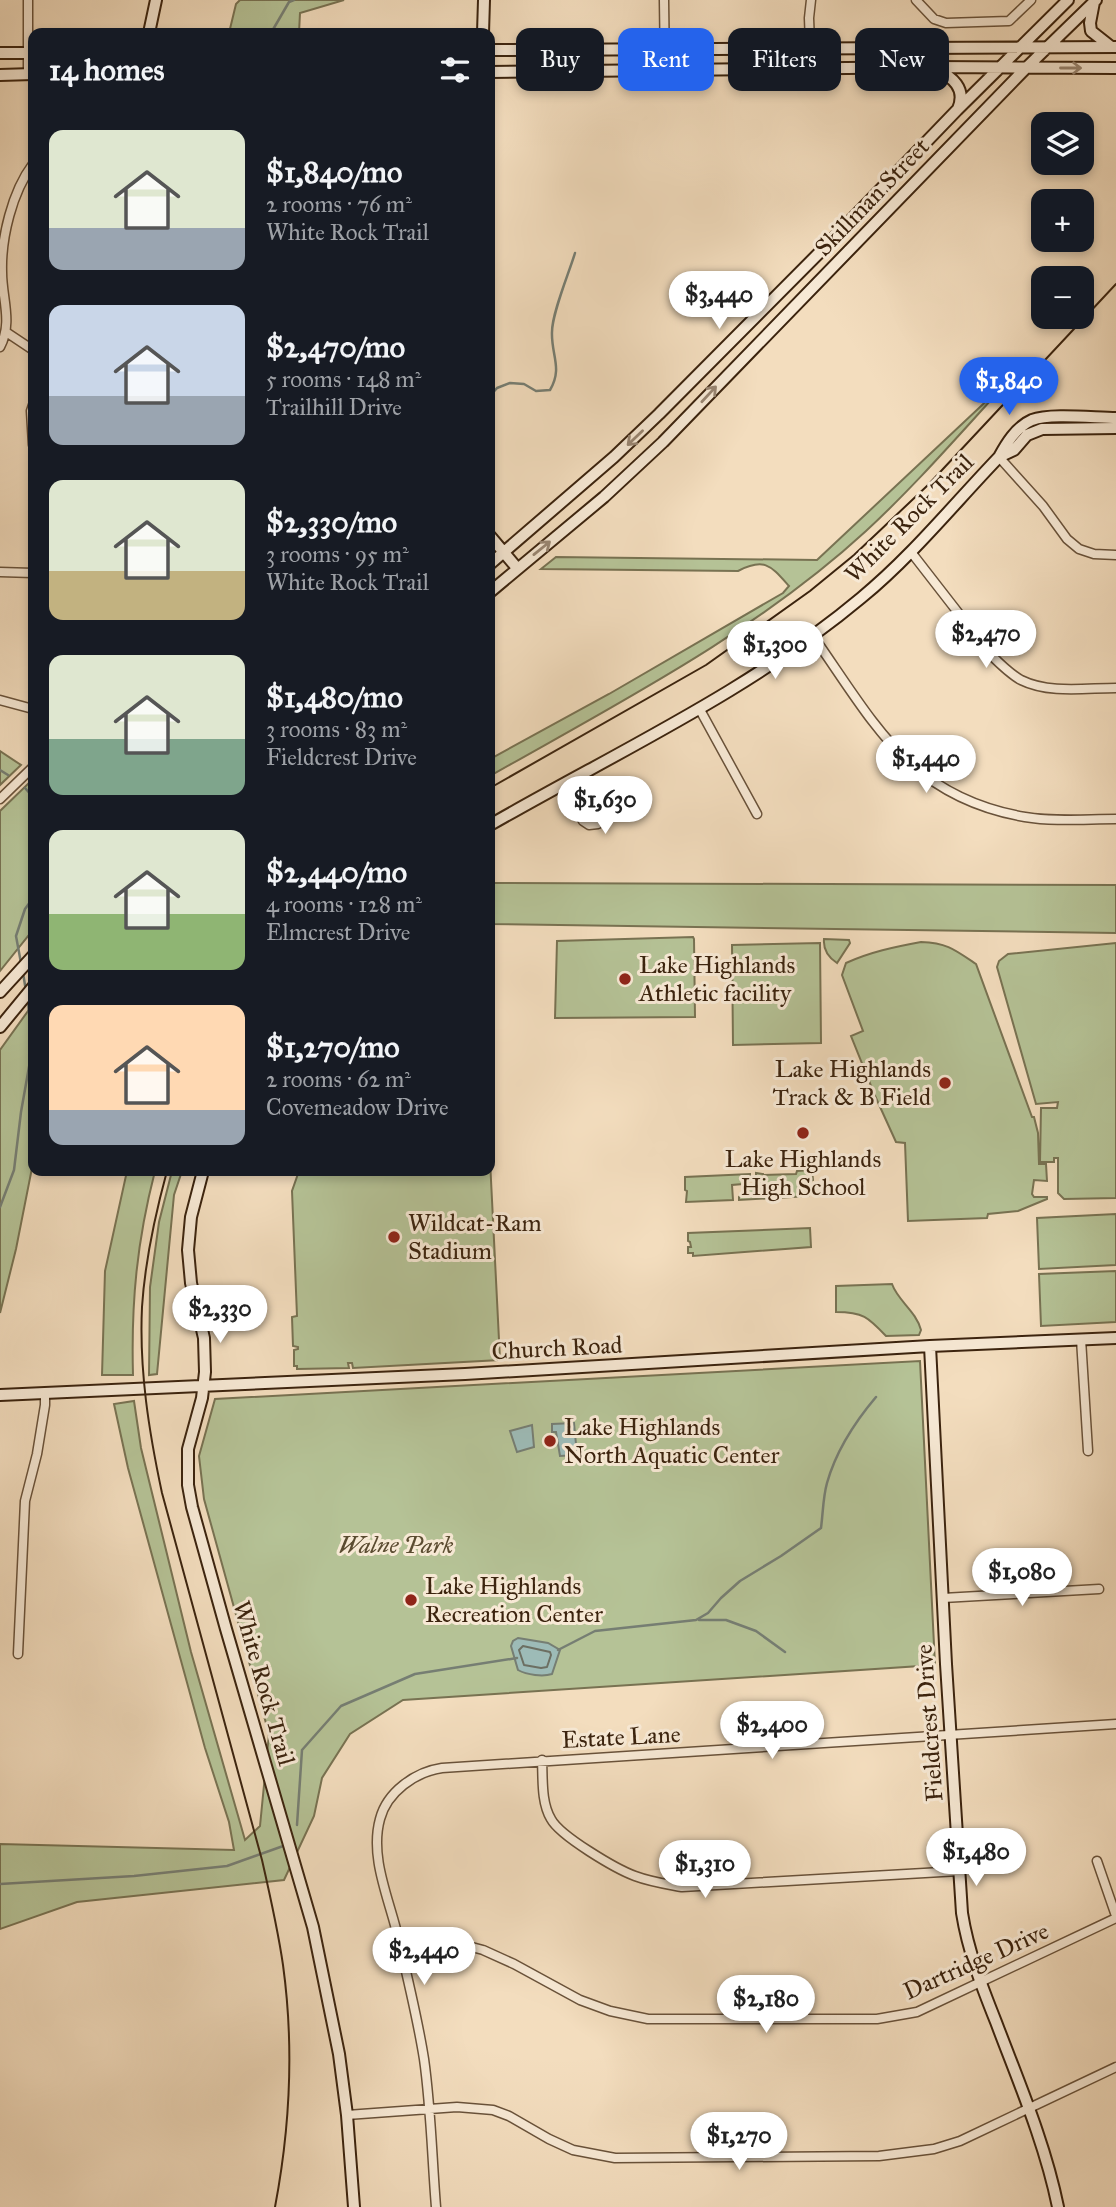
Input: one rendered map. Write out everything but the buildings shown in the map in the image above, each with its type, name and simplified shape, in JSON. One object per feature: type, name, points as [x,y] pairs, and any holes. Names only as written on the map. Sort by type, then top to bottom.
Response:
[{"type":"street","points":[[28,0],[29,28]]},
{"type":"street","points":[[150,28],[156,0]]},
{"type":"street","points":[[483,28],[484,0]]},
{"type":"street","points":[[664,0],[664,28]]},
{"type":"street","points":[[810,28],[811,0]]},
{"type":"street","points":[[916,0],[934,19],[946,23],[1009,21],[1031,0]]},
{"type":"street","name":"Skillman Street","points":[[495,560],[614,457],[659,414],[1068,0]]},
{"type":"street","points":[[1095,1],[1091,31],[1114,47]]},
{"type":"street","name":"Skillman Street","points":[[495,588],[604,497],[663,442],[1026,68],[1095,1]]},
{"type":"street","points":[[841,49],[1114,47]]},
{"type":"street","points":[[495,50],[618,49]]},
{"type":"street","points":[[0,53],[28,53]]},
{"type":"street","points":[[949,67],[1116,68]]},
{"type":"street","points":[[495,72],[618,71]]},
{"type":"street","points":[[0,75],[28,75]]},
{"type":"street","points":[[949,76],[959,87],[961,102],[957,110]]},
{"type":"street","points":[[0,347],[6,332],[1,246],[13,206],[28,174]]},
{"type":"street","points":[[6,332],[28,347]]},
{"type":"street","points":[[1049,423],[1116,418]]},
{"type":"street","name":"White Rock Trail","points":[[495,822],[699,708],[813,636],[862,597],[911,552],[999,457],[1021,427],[1030,421],[1049,423]]},
{"type":"street","points":[[1049,423],[1116,428]]},
{"type":"street","points":[[999,457],[1043,506],[1067,539],[1079,549],[1094,554],[1116,555]]},
{"type":"street","points":[[495,543],[517,568]]},
{"type":"street","points":[[911,552],[991,655],[1021,680],[1038,686],[1059,688],[1116,688]]},
{"type":"street","points":[[0,572],[28,573]]},
{"type":"street","points":[[813,636],[884,737],[920,773],[939,786],[964,799],[995,810],[1027,817],[1116,819]]},
{"type":"street","points":[[0,700],[28,708]]},
{"type":"street","points":[[699,708],[757,814]]},
{"type":"street","points":[[0,799],[28,771]]},
{"type":"street","points":[[563,784],[583,821],[589,825],[598,824],[604,817],[603,809],[583,772]]},
{"type":"street","points":[[0,992],[28,961]]},
{"type":"street","points":[[0,1027],[28,993]]},
{"type":"street","name":"White Rock Trail","points":[[202,1176],[191,1217],[188,1251],[191,1283],[204,1338],[204,1385],[188,1449],[187,1473],[192,1507],[313,1927],[335,2030],[347,2115],[354,2207]]},
{"type":"street","name":"Church Road","points":[[0,1395],[452,1375],[930,1346],[1116,1338]]},
{"type":"street","points":[[1082,1339],[1088,1451]]},
{"type":"street","name":"Fieldcrest Drive","points":[[930,1346],[950,1735],[964,1928],[980,1981],[1030,2109],[1051,2174],[1058,2207]]},
{"type":"street","points":[[18,1654],[25,1501],[37,1454],[45,1393]]},
{"type":"street","points":[[943,1598],[1099,1589]]},
{"type":"street","name":"Estate Lane","points":[[401,1950],[377,1854],[377,1832],[380,1816],[392,1796],[422,1773],[442,1768],[541,1760],[1116,1724]]},
{"type":"street","points":[[541,1760],[545,1805],[551,1821],[563,1833],[591,1852],[631,1875],[655,1883],[682,1887],[959,1871]]},
{"type":"street","points":[[1097,1861],[1116,1917]]},
{"type":"street","name":"Dartridge Drive","points":[[401,1950],[449,1945],[483,1950],[580,2000],[610,2011],[648,2019],[877,2019],[917,2012],[1116,1917]]},
{"type":"street","points":[[401,1950],[424,2058],[436,2207]]},
{"type":"street","points":[[347,2115],[474,2107],[493,2109],[573,2150],[615,2158],[879,2157],[934,2149],[960,2141],[1116,2067]]},
{"type":"green space","points":[[240,0],[344,0],[300,13],[299,28],[230,28],[236,4]]},
{"type":"green space","points":[[1012,377],[885,513],[823,568],[779,602],[733,634],[637,693],[495,773],[495,756],[609,694],[783,593],[789,586],[772,569],[761,564],[738,571],[541,569],[556,557],[817,560]]},
{"type":"green space","points":[[0,751],[21,765],[0,785]]},
{"type":"green space","points":[[28,784],[28,936],[0,971],[0,811]]},
{"type":"green space","points":[[495,883],[1116,885],[1116,933],[495,924]]},
{"type":"green space","name":"Lake Highlands Athletic facility","points":[[693,937],[695,1017],[555,1018],[557,941]]},
{"type":"green space","points":[[824,939],[849,940],[850,943],[837,963],[827,953]]},
{"type":"green space","name":"Lake Highlands Track & B Field","points":[[921,942],[950,948],[976,964],[1034,1117],[1038,1133],[1039,1164],[1046,1164],[1047,1181],[1034,1180],[1032,1194],[1034,1197],[1047,1199],[1018,1211],[988,1214],[987,1218],[908,1221],[905,1143],[896,1142],[851,1036],[863,1031],[842,975],[846,963],[855,959]]},
{"type":"green space","points":[[820,943],[821,1043],[733,1045],[732,945]]},
{"type":"green space","points":[[1116,943],[1116,1198],[1064,1199],[1058,1193],[1058,1158],[1054,1158],[1054,1162],[1040,1162],[1041,1108],[1057,1108],[1058,1102],[1036,1104],[997,967],[999,961],[1008,954]]},
{"type":"green space","points":[[28,1011],[28,1176],[30,1176],[0,1313],[0,1050]]},
{"type":"green space","points":[[812,1170],[813,1180],[810,1181],[810,1186],[813,1186],[813,1193],[809,1196],[739,1200],[747,1189],[756,1188],[756,1173],[796,1174],[797,1171]]},
{"type":"green space","points":[[750,1174],[743,1184],[732,1185],[733,1200],[686,1202],[685,1177]]},
{"type":"green space","points":[[126,1176],[154,1176],[136,1272],[133,1375],[102,1375],[105,1271]]},
{"type":"green space","points":[[171,1176],[180,1176],[174,1195],[157,1374],[149,1375],[150,1287],[159,1222]]},
{"type":"green space","name":"Wildcat-Ram Stadium","points":[[297,1176],[491,1176],[500,1360],[353,1368],[352,1363],[348,1363],[349,1368],[297,1369],[297,1366],[294,1366],[294,1350],[298,1347],[293,1346],[292,1317],[297,1316],[292,1191]]},
{"type":"green space","points":[[1116,1214],[1116,1265],[1039,1269],[1037,1218]]},
{"type":"green space","points":[[810,1228],[811,1247],[693,1256],[693,1253],[688,1253],[688,1247],[691,1247],[688,1233]]},
{"type":"green space","points":[[1116,1271],[1116,1322],[1041,1326],[1039,1274]]},
{"type":"green space","points":[[892,1284],[919,1323],[919,1335],[886,1336],[864,1317],[836,1312],[836,1286]]},
{"type":"green space","name":"Walne Park","points":[[920,1361],[935,1665],[403,1700],[350,1734],[322,1778],[314,1816],[284,1880],[77,1902],[0,1929],[0,1844],[234,1850],[229,1822],[205,1748],[128,1468],[114,1404],[134,1401],[141,1448],[191,1652],[245,1840],[260,1826],[269,1734],[204,1499],[199,1456],[215,1399]]},
{"type":"water","points":[[574,1423],[577,1455],[560,1456],[552,1424]]},
{"type":"water","points":[[532,1425],[534,1447],[517,1452],[510,1431]]},
{"type":"water","points":[[518,1638],[548,1643],[560,1650],[552,1674],[535,1675],[518,1670],[511,1646]]},
{"type":"waterway","points":[[274,28],[289,2],[294,0]]},
{"type":"waterway","points":[[495,390],[510,383],[524,384],[536,391],[550,390],[556,375],[553,324],[575,253]]},
{"type":"waterway","points":[[0,770],[8,775]]},
{"type":"waterway","points":[[25,788],[28,791]]},
{"type":"waterway","points":[[21,963],[16,936],[28,905]]},
{"type":"waterway","points":[[23,973],[26,991]]},
{"type":"waterway","points":[[0,1207],[14,1170],[28,1073]]},
{"type":"waterway","points":[[558,1650],[595,1631],[696,1620],[708,1613],[740,1581],[821,1528],[826,1488],[835,1460],[853,1427],[876,1397]]},
{"type":"waterway","points":[[699,1620],[726,1620],[756,1631],[785,1652]]},
{"type":"waterway","points":[[297,1825],[302,1750],[341,1706],[415,1674],[517,1658]]},
{"type":"waterway","points":[[0,1884],[134,1876],[227,1866],[286,1845]]},
{"type":"tram line","points":[[495,785],[706,665],[810,591],[854,555],[928,485],[1116,284]]},
{"type":"tram line","points":[[166,1176],[151,1238],[143,1290],[141,1331],[146,1401],[162,1493],[262,1860],[281,1952],[288,2025],[289,2086],[275,2207]]},
{"type":"place","name":"Lake Highlands Athletic facility","points":[[625,979]]},
{"type":"place","name":"Lake Highlands Track & B Field","points":[[945,1083]]},
{"type":"place","name":"Lake Highlands High School","points":[[803,1133]]},
{"type":"place","name":"Wildcat-Ram Stadium","points":[[394,1237]]},
{"type":"place","name":"Lake Highlands North Aquatic Center","points":[[550,1441]]},
{"type":"place","name":"Lake Highlands Recreation Center","points":[[411,1600]]}]
